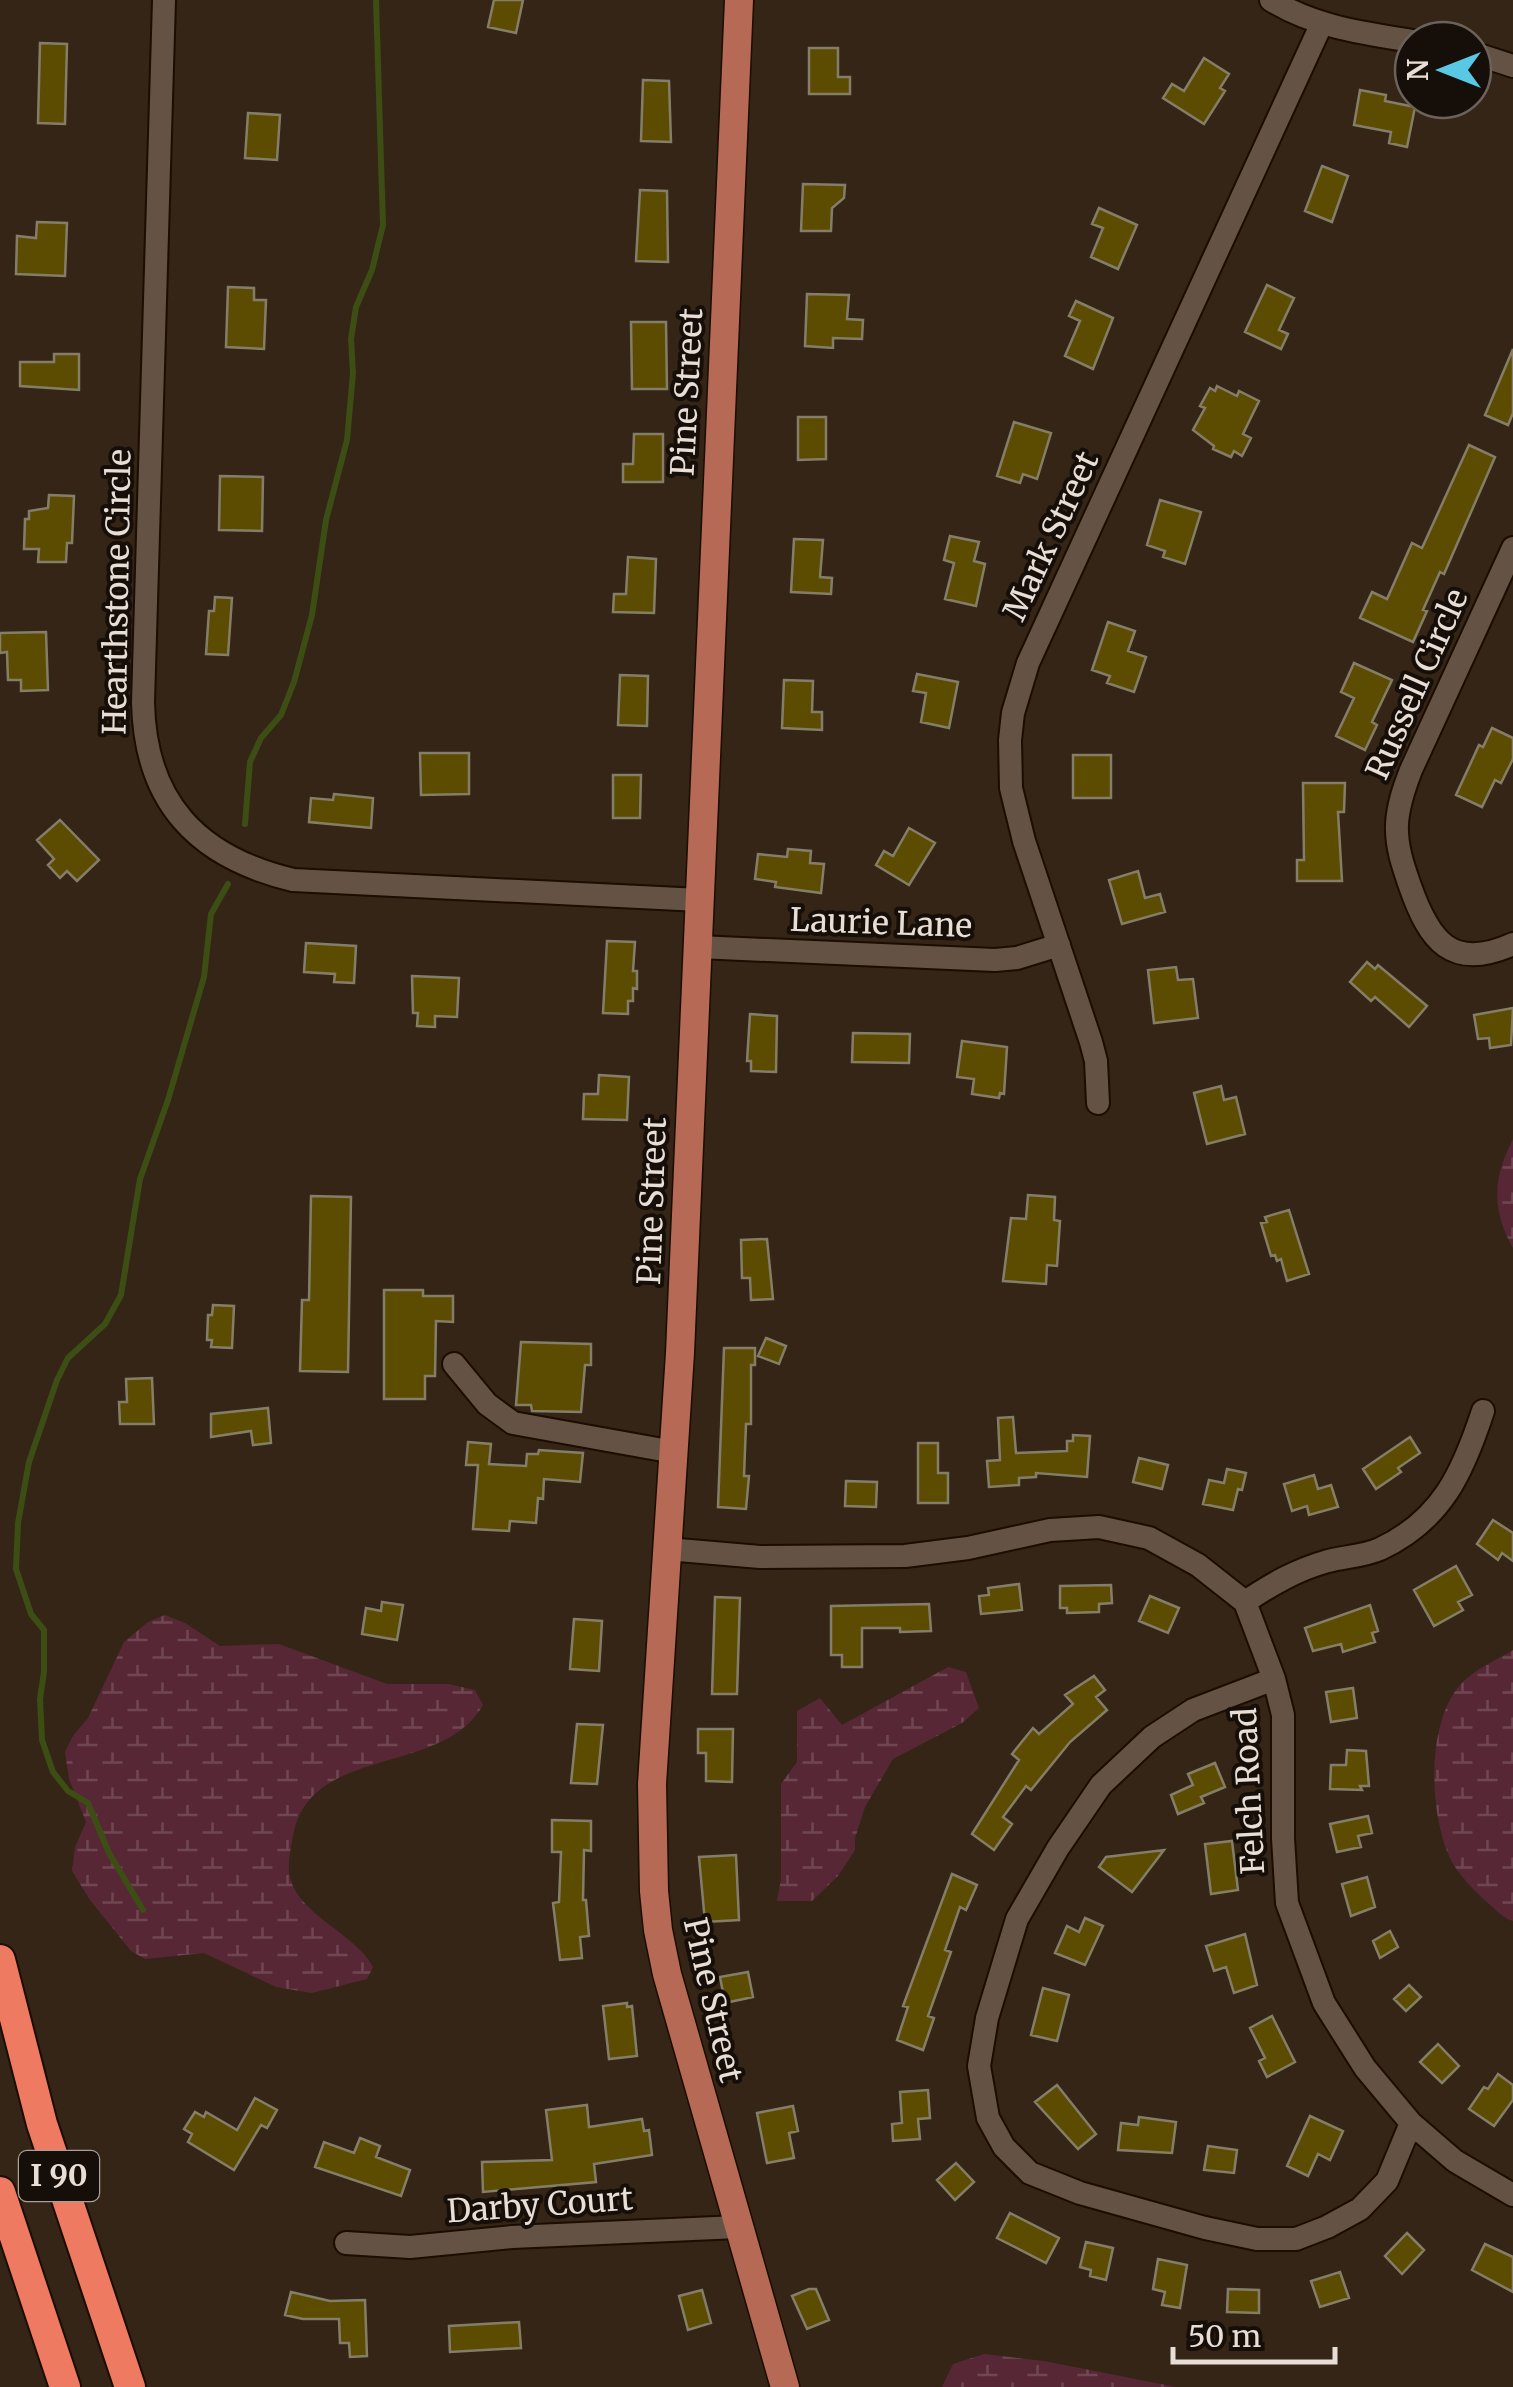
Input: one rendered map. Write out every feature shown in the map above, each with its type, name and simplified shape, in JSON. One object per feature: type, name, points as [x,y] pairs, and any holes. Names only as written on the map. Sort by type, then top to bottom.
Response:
[{"type":"highway","name":"I 90","points":[[0,1960],[48,2142],[130,2387]]},
{"type":"highway","name":"I 90","points":[[0,2192],[65,2387]]},
{"type":"main road","name":"Pine Street","points":[[739,0],[674,1452],[651,1812],[658,1930],[680,2026],[785,2387]]},
{"type":"street","name":"Hearthstone Circle","points":[[164,0],[143,702],[146,750],[162,791],[187,826],[208,845],[241,863],[293,880],[700,900]]},
{"type":"street","points":[[1271,0],[1342,30],[1393,37]]},
{"type":"street","name":"Mark Street","points":[[1098,1103],[1096,1061],[1024,841],[1012,788],[1010,740],[1020,688],[1028,663],[1322,23]]},
{"type":"street","name":"Russell Circle","points":[[1513,548],[1411,770],[1398,809],[1397,827],[1403,865],[1417,905],[1436,940],[1464,954],[1484,954],[1513,944]]},
{"type":"street","name":"Laurie Lane","points":[[698,948],[995,960],[1017,958],[1059,945]]},
{"type":"street","points":[[454,1364],[487,1404],[513,1423],[674,1452]]},
{"type":"street","points":[[667,1549],[760,1557],[886,1557],[968,1548],[1050,1530],[1099,1528],[1149,1538],[1198,1565],[1245,1602],[1286,1575],[1378,1550],[1416,1528],[1446,1496],[1465,1466],[1483,1412]]},
{"type":"street","name":"Felch Road","points":[[1245,1602],[1283,1715],[1287,1903],[1324,2003],[1364,2068],[1411,2123],[1455,2161],[1513,2195]]},
{"type":"street","points":[[1274,1679],[1193,1710],[1152,1736],[1101,1785],[1058,1848],[1017,1919],[986,2018],[979,2066],[988,2118],[1004,2146],[1030,2173],[1098,2198],[1257,2239],[1296,2239],[1360,2209],[1387,2181],[1411,2123]]},
{"type":"street","name":"Darby Court","points":[[346,2243],[410,2247],[528,2236],[738,2227]]},
{"type":"green space","points":[[1513,1139],[1513,1248],[1501,1220],[1497,1194],[1501,1167]]},
{"type":"green space","points":[[165,1615],[220,1646],[279,1644],[387,1684],[448,1684],[475,1690],[483,1705],[464,1727],[439,1743],[352,1772],[326,1785],[306,1804],[294,1831],[289,1867],[296,1891],[316,1914],[365,1955],[373,1967],[367,1979],[312,1993],[276,1987],[204,1953],[145,1959],[131,1951],[72,1871],[75,1847],[86,1822],[69,1779],[65,1752],[88,1718],[124,1642],[148,1622]]},
{"type":"green space","points":[[1513,1650],[1513,1921],[1478,1894],[1452,1862],[1439,1821],[1434,1771],[1441,1722],[1449,1701],[1472,1674]]},
{"type":"green space","points":[[948,1667],[966,1672],[979,1708],[962,1723],[893,1759],[865,1807],[855,1850],[838,1876],[812,1901],[777,1901],[781,1879],[781,1784],[797,1762],[797,1711],[820,1698],[842,1725]]},
{"type":"green space","points":[[984,2354],[1044,2361],[1176,2387],[942,2387],[953,2364]]},
{"type":"building","points":[[494,0],[523,0],[516,33],[488,27]]},
{"type":"building","points":[[40,43],[67,44],[65,124],[38,123]]},
{"type":"building","points":[[809,48],[838,48],[838,77],[850,77],[850,94],[809,94]]},
{"type":"building","points":[[1204,58],[1229,74],[1220,88],[1225,91],[1204,124],[1163,98],[1172,84],[1184,91]]},
{"type":"building","points":[[643,80],[669,81],[671,142],[641,141]]},
{"type":"building","points":[[1360,90],[1386,95],[1385,101],[1393,103],[1393,120],[1412,120],[1407,147],[1389,143],[1391,132],[1354,125]]},
{"type":"building","points":[[248,113],[280,115],[277,160],[245,158]]},
{"type":"building","points":[[1322,166],[1348,176],[1332,222],[1305,211]]},
{"type":"building","points":[[803,184],[845,185],[844,198],[832,208],[831,231],[801,231]]},
{"type":"building","points":[[640,190],[667,191],[668,262],[636,261]]},
{"type":"building","points":[[1099,208],[1137,225],[1118,269],[1091,257],[1103,228],[1092,224]]},
{"type":"building","points":[[37,222],[67,223],[65,276],[16,274],[17,236],[36,238]]},
{"type":"building","points":[[1267,285],[1294,298],[1279,330],[1288,334],[1281,349],[1245,332]]},
{"type":"building","points":[[228,287],[254,288],[254,300],[266,300],[264,349],[226,347]]},
{"type":"building","points":[[807,294],[849,295],[847,319],[863,320],[862,339],[833,338],[833,348],[805,346]]},
{"type":"building","points":[[1076,301],[1113,318],[1093,369],[1065,356],[1080,321],[1069,316]]},
{"type":"building","points":[[631,322],[666,322],[667,389],[632,389]]},
{"type":"building","points":[[1513,349],[1513,413],[1508,425],[1485,415]]},
{"type":"building","points":[[54,354],[79,354],[79,390],[20,386],[20,362],[54,362]]},
{"type":"building","points":[[1217,386],[1259,401],[1243,434],[1251,438],[1242,456],[1234,451],[1231,457],[1213,449],[1193,430],[1205,408],[1200,406],[1210,388],[1215,391]]},
{"type":"building","points":[[798,417],[826,417],[826,459],[798,460]]},
{"type":"building","points":[[1014,422],[1051,433],[1037,479],[1023,474],[1020,483],[997,476]]},
{"type":"building","points":[[634,434],[663,434],[663,482],[623,482],[623,464],[633,464]]},
{"type":"building","points":[[1469,445],[1495,457],[1444,574],[1440,572],[1423,610],[1427,611],[1413,642],[1360,618],[1372,592],[1387,599],[1412,543],[1422,548]]},
{"type":"building","points":[[220,476],[263,477],[262,531],[219,530]]},
{"type":"building","points":[[49,495],[74,496],[72,543],[67,543],[66,562],[38,562],[39,549],[24,549],[25,519],[29,519],[29,511],[48,508]]},
{"type":"building","points":[[1160,500],[1201,512],[1185,564],[1163,557],[1165,551],[1147,545]]},
{"type":"building","points":[[950,536],[979,542],[974,561],[985,564],[976,606],[945,599],[954,563],[944,560]]},
{"type":"building","points":[[794,539],[823,540],[820,577],[832,578],[831,594],[791,592]]},
{"type":"building","points":[[628,557],[656,559],[654,613],[613,612],[614,594],[626,594]]},
{"type":"building","points":[[215,597],[232,598],[228,655],[206,654],[209,611],[214,611]]},
{"type":"building","points":[[1108,622],[1135,631],[1128,651],[1146,657],[1134,692],[1107,683],[1110,676],[1092,670]]},
{"type":"building","points":[[46,632],[48,690],[21,691],[21,680],[8,680],[7,652],[0,653],[0,633]]},
{"type":"building","points":[[1354,663],[1392,680],[1372,722],[1377,725],[1365,750],[1336,736],[1354,698],[1341,692]]},
{"type":"building","points":[[917,674],[958,682],[949,728],[921,722],[926,693],[913,691]]},
{"type":"building","points":[[620,675],[648,676],[647,726],[618,725]]},
{"type":"building","points":[[784,680],[813,681],[812,712],[822,712],[822,730],[782,728]]},
{"type":"building","points":[[1492,728],[1513,738],[1513,759],[1501,783],[1495,780],[1482,807],[1456,795],[1479,745],[1483,747]]},
{"type":"building","points":[[420,753],[469,753],[469,794],[421,795]]},
{"type":"building","points":[[1073,755],[1111,755],[1111,798],[1073,798]]},
{"type":"building","points":[[613,775],[641,775],[640,818],[613,818]]},
{"type":"building","points":[[1303,783],[1345,783],[1344,812],[1338,812],[1342,881],[1297,881],[1297,860],[1304,860]]},
{"type":"building","points":[[334,794],[373,798],[371,828],[309,822],[311,798],[333,800]]},
{"type":"building","points":[[60,820],[99,860],[77,881],[67,871],[60,878],[48,865],[54,859],[37,840]]},
{"type":"building","points":[[909,828],[935,843],[909,885],[876,865],[884,851],[893,856]]},
{"type":"building","points":[[788,849],[811,851],[810,863],[824,864],[821,893],[775,887],[776,882],[755,879],[758,854],[787,857]]},
{"type":"building","points":[[1138,871],[1145,898],[1160,894],[1165,912],[1122,924],[1109,880]]},
{"type":"building","points":[[607,941],[635,942],[633,971],[637,971],[637,989],[633,988],[633,1001],[628,1001],[628,1014],[603,1013]]},
{"type":"building","points":[[306,943],[356,946],[354,983],[334,982],[335,974],[304,972]]},
{"type":"building","points":[[1367,962],[1375,969],[1378,965],[1427,1006],[1409,1027],[1375,997],[1371,1001],[1350,982]]},
{"type":"building","points":[[1176,967],[1178,980],[1193,979],[1198,1018],[1154,1023],[1148,970]]},
{"type":"building","points":[[412,976],[459,978],[457,1017],[435,1016],[435,1027],[417,1026]]},
{"type":"building","points":[[1513,1008],[1511,1045],[1490,1048],[1489,1038],[1478,1039],[1474,1015]]},
{"type":"building","points":[[750,1014],[777,1016],[776,1072],[751,1071],[751,1061],[747,1061]]},
{"type":"building","points":[[853,1033],[910,1034],[909,1063],[852,1062]]},
{"type":"building","points":[[962,1041],[1007,1047],[1004,1094],[1000,1093],[999,1098],[972,1094],[974,1079],[957,1077]]},
{"type":"building","points":[[599,1075],[629,1077],[627,1120],[583,1119],[584,1094],[598,1094]]},
{"type":"building","points":[[1221,1086],[1224,1100],[1236,1097],[1245,1134],[1207,1144],[1194,1093]]},
{"type":"building","points":[[1028,1195],[1055,1197],[1054,1220],[1060,1221],[1057,1266],[1047,1265],[1046,1284],[1003,1281],[1011,1218],[1026,1219]]},
{"type":"building","points":[[311,1196],[351,1197],[348,1372],[300,1371],[302,1300],[309,1300]]},
{"type":"building","points":[[1289,1210],[1309,1274],[1287,1281],[1281,1259],[1277,1261],[1275,1255],[1271,1256],[1261,1223],[1267,1222],[1265,1217]]},
{"type":"building","points":[[767,1239],[773,1299],[751,1300],[750,1278],[742,1278],[741,1240]]},
{"type":"building","points":[[384,1290],[423,1290],[423,1296],[453,1296],[453,1322],[436,1321],[435,1376],[425,1376],[425,1399],[384,1399]]},
{"type":"building","points":[[213,1305],[234,1306],[232,1348],[211,1347],[212,1340],[207,1340],[208,1315],[212,1315]]},
{"type":"building","points":[[766,1338],[786,1346],[779,1364],[758,1356]]},
{"type":"building","points":[[521,1342],[591,1344],[591,1365],[585,1365],[581,1412],[532,1411],[531,1405],[516,1405]]},
{"type":"building","points":[[724,1348],[755,1348],[755,1365],[751,1365],[751,1424],[746,1424],[746,1509],[718,1507]]},
{"type":"building","points":[[152,1378],[154,1424],[120,1424],[119,1402],[127,1402],[126,1379]]},
{"type":"building","points":[[268,1408],[271,1443],[253,1445],[251,1431],[211,1437],[211,1414]]},
{"type":"building","points":[[1013,1417],[1016,1453],[1067,1451],[1067,1441],[1073,1441],[1073,1435],[1090,1436],[1087,1477],[1036,1473],[1036,1477],[1019,1478],[1019,1485],[989,1487],[987,1461],[1000,1460],[998,1418]]},
{"type":"building","points":[[1410,1437],[1420,1453],[1376,1489],[1363,1469]]},
{"type":"building","points":[[468,1442],[491,1444],[489,1464],[526,1466],[527,1454],[538,1454],[539,1450],[583,1453],[580,1482],[544,1479],[536,1523],[510,1521],[509,1531],[473,1529],[478,1465],[466,1465]]},
{"type":"building","points":[[918,1443],[938,1443],[938,1473],[948,1473],[948,1503],[918,1503]]},
{"type":"building","points":[[1139,1458],[1168,1465],[1162,1489],[1133,1482]]},
{"type":"building","points":[[1227,1469],[1246,1473],[1233,1510],[1203,1504],[1209,1480],[1224,1483]]},
{"type":"building","points":[[1314,1475],[1318,1489],[1331,1485],[1338,1507],[1309,1515],[1307,1506],[1292,1511],[1284,1484]]},
{"type":"building","points":[[846,1481],[877,1482],[876,1507],[845,1506]]},
{"type":"building","points":[[1493,1520],[1513,1533],[1513,1561],[1502,1553],[1498,1560],[1477,1544]]},
{"type":"building","points":[[1456,1566],[1472,1595],[1458,1602],[1463,1610],[1434,1626],[1414,1590]]},
{"type":"building","points":[[1019,1584],[1022,1610],[981,1614],[979,1596],[989,1595],[988,1588]]},
{"type":"building","points":[[1111,1585],[1112,1603],[1099,1604],[1099,1612],[1067,1613],[1067,1608],[1060,1608],[1060,1586]]},
{"type":"building","points":[[1150,1596],[1179,1608],[1168,1633],[1139,1621]]},
{"type":"building","points":[[715,1597],[740,1598],[737,1694],[712,1694]]},
{"type":"building","points":[[382,1602],[403,1605],[397,1640],[362,1634],[366,1608],[381,1611]]},
{"type":"building","points":[[929,1604],[931,1631],[862,1628],[862,1667],[842,1667],[842,1655],[831,1655],[831,1606]]},
{"type":"building","points":[[1370,1605],[1378,1631],[1372,1633],[1375,1642],[1343,1652],[1341,1644],[1313,1651],[1305,1628]]},
{"type":"building","points":[[574,1619],[602,1621],[599,1671],[570,1669]]},
{"type":"building","points":[[1094,1676],[1105,1690],[1096,1697],[1107,1710],[1070,1742],[1031,1790],[1026,1786],[1003,1817],[1012,1824],[994,1850],[972,1834],[1019,1760],[1012,1754],[1033,1728],[1039,1734],[1073,1704],[1065,1695]]},
{"type":"building","points":[[1353,1688],[1357,1718],[1331,1722],[1326,1692]]},
{"type":"building","points":[[577,1724],[603,1725],[597,1784],[571,1783]]},
{"type":"building","points":[[698,1729],[733,1729],[732,1782],[706,1781],[706,1753],[698,1753]]},
{"type":"building","points":[[1347,1750],[1366,1751],[1369,1786],[1360,1786],[1362,1790],[1330,1789],[1331,1765],[1346,1765]]},
{"type":"building","points":[[1215,1763],[1225,1787],[1201,1797],[1204,1803],[1178,1814],[1171,1795],[1193,1785],[1188,1774]]},
{"type":"building","points":[[1368,1816],[1372,1833],[1358,1836],[1361,1847],[1337,1852],[1330,1824]]},
{"type":"building","points":[[552,1820],[591,1821],[591,1851],[584,1850],[583,1900],[589,1936],[580,1937],[582,1958],[560,1960],[553,1903],[559,1902],[561,1852],[552,1852]]},
{"type":"building","points":[[1232,1841],[1238,1890],[1211,1894],[1205,1844]]},
{"type":"building","points":[[1164,1850],[1132,1892],[1099,1867],[1106,1857]]},
{"type":"building","points":[[736,1855],[739,1920],[705,1922],[699,1857]]},
{"type":"building","points":[[952,1874],[977,1885],[966,1910],[960,1907],[945,1950],[951,1952],[928,2016],[934,2018],[923,2050],[897,2040],[908,2007],[903,2006]]},
{"type":"building","points":[[1367,1877],[1375,1907],[1351,1916],[1342,1884]]},
{"type":"building","points":[[1085,1918],[1103,1926],[1085,1965],[1055,1953],[1067,1926],[1079,1932]]},
{"type":"building","points":[[1390,1931],[1398,1947],[1380,1958],[1373,1941]]},
{"type":"building","points":[[1245,1934],[1257,1985],[1234,1993],[1226,1967],[1214,1971],[1206,1946]]},
{"type":"building","points":[[748,1972],[753,1997],[725,2003],[720,1977]]},
{"type":"building","points":[[1409,1985],[1421,1997],[1406,2011],[1394,1999]]},
{"type":"building","points":[[1043,1988],[1069,1995],[1057,2041],[1031,2035]]},
{"type":"building","points":[[627,2003],[627,2007],[632,2006],[637,2056],[609,2059],[603,2006]]},
{"type":"building","points":[[1272,2016],[1295,2062],[1267,2077],[1259,2061],[1265,2058],[1250,2028]]},
{"type":"building","points":[[1438,2044],[1459,2066],[1442,2083],[1420,2062]]},
{"type":"building","points":[[1498,2074],[1513,2085],[1513,2100],[1494,2126],[1469,2109]]},
{"type":"building","points":[[1057,2085],[1096,2134],[1078,2149],[1035,2102]]},
{"type":"building","points":[[928,2090],[930,2118],[918,2119],[920,2139],[893,2141],[892,2124],[902,2123],[900,2092]]},
{"type":"building","points":[[255,2098],[277,2110],[267,2128],[261,2125],[234,2170],[188,2142],[192,2134],[184,2129],[195,2112],[204,2117],[206,2112],[237,2130]]},
{"type":"building","points":[[587,2105],[589,2127],[642,2119],[644,2131],[649,2130],[652,2155],[594,2164],[596,2182],[483,2192],[482,2162],[552,2160],[546,2110]]},
{"type":"building","points":[[793,2106],[798,2131],[789,2133],[794,2158],[767,2163],[757,2113]]},
{"type":"building","points":[[1310,2116],[1343,2131],[1330,2160],[1318,2154],[1308,2176],[1287,2166]]},
{"type":"building","points":[[1139,2117],[1176,2122],[1172,2153],[1118,2150],[1121,2123],[1138,2125]]},
{"type":"building","points":[[360,2138],[380,2146],[376,2157],[410,2170],[401,2196],[315,2167],[324,2142],[354,2153]]},
{"type":"building","points":[[1208,2146],[1237,2150],[1234,2173],[1204,2170]]},
{"type":"building","points":[[956,2163],[974,2182],[955,2200],[937,2180]]},
{"type":"building","points":[[1010,2213],[1059,2238],[1046,2263],[997,2238]]},
{"type":"building","points":[[1407,2233],[1424,2250],[1402,2274],[1385,2256]]},
{"type":"building","points":[[1086,2242],[1113,2248],[1106,2280],[1090,2276],[1091,2270],[1080,2267]]},
{"type":"building","points":[[1485,2244],[1513,2257],[1513,2292],[1472,2270]]},
{"type":"building","points":[[1158,2259],[1187,2265],[1180,2308],[1162,2305],[1165,2292],[1153,2289]]},
{"type":"building","points":[[1340,2272],[1349,2298],[1320,2307],[1311,2281]]},
{"type":"building","points":[[816,2289],[829,2320],[807,2329],[792,2296]]},
{"type":"building","points":[[1228,2289],[1259,2290],[1259,2313],[1227,2312]]},
{"type":"building","points":[[702,2290],[711,2323],[688,2330],[679,2296]]},
{"type":"building","points":[[291,2292],[330,2301],[365,2300],[367,2356],[350,2357],[349,2343],[340,2343],[339,2319],[285,2315]]},
{"type":"building","points":[[519,2322],[521,2348],[450,2352],[449,2326]]},
{"type":"waterway","points":[[245,824],[250,762],[261,738],[281,715],[312,615],[326,520],[347,440],[356,307],[372,270],[383,225],[376,0]]},
{"type":"waterway","points":[[143,1910],[109,1853],[88,1803],[68,1791],[53,1772],[42,1740],[44,1630],[31,1614],[16,1569],[18,1523],[29,1462],[57,1380],[68,1358],[105,1324],[121,1295],[140,1179],[204,977],[211,914],[228,884]]}]
